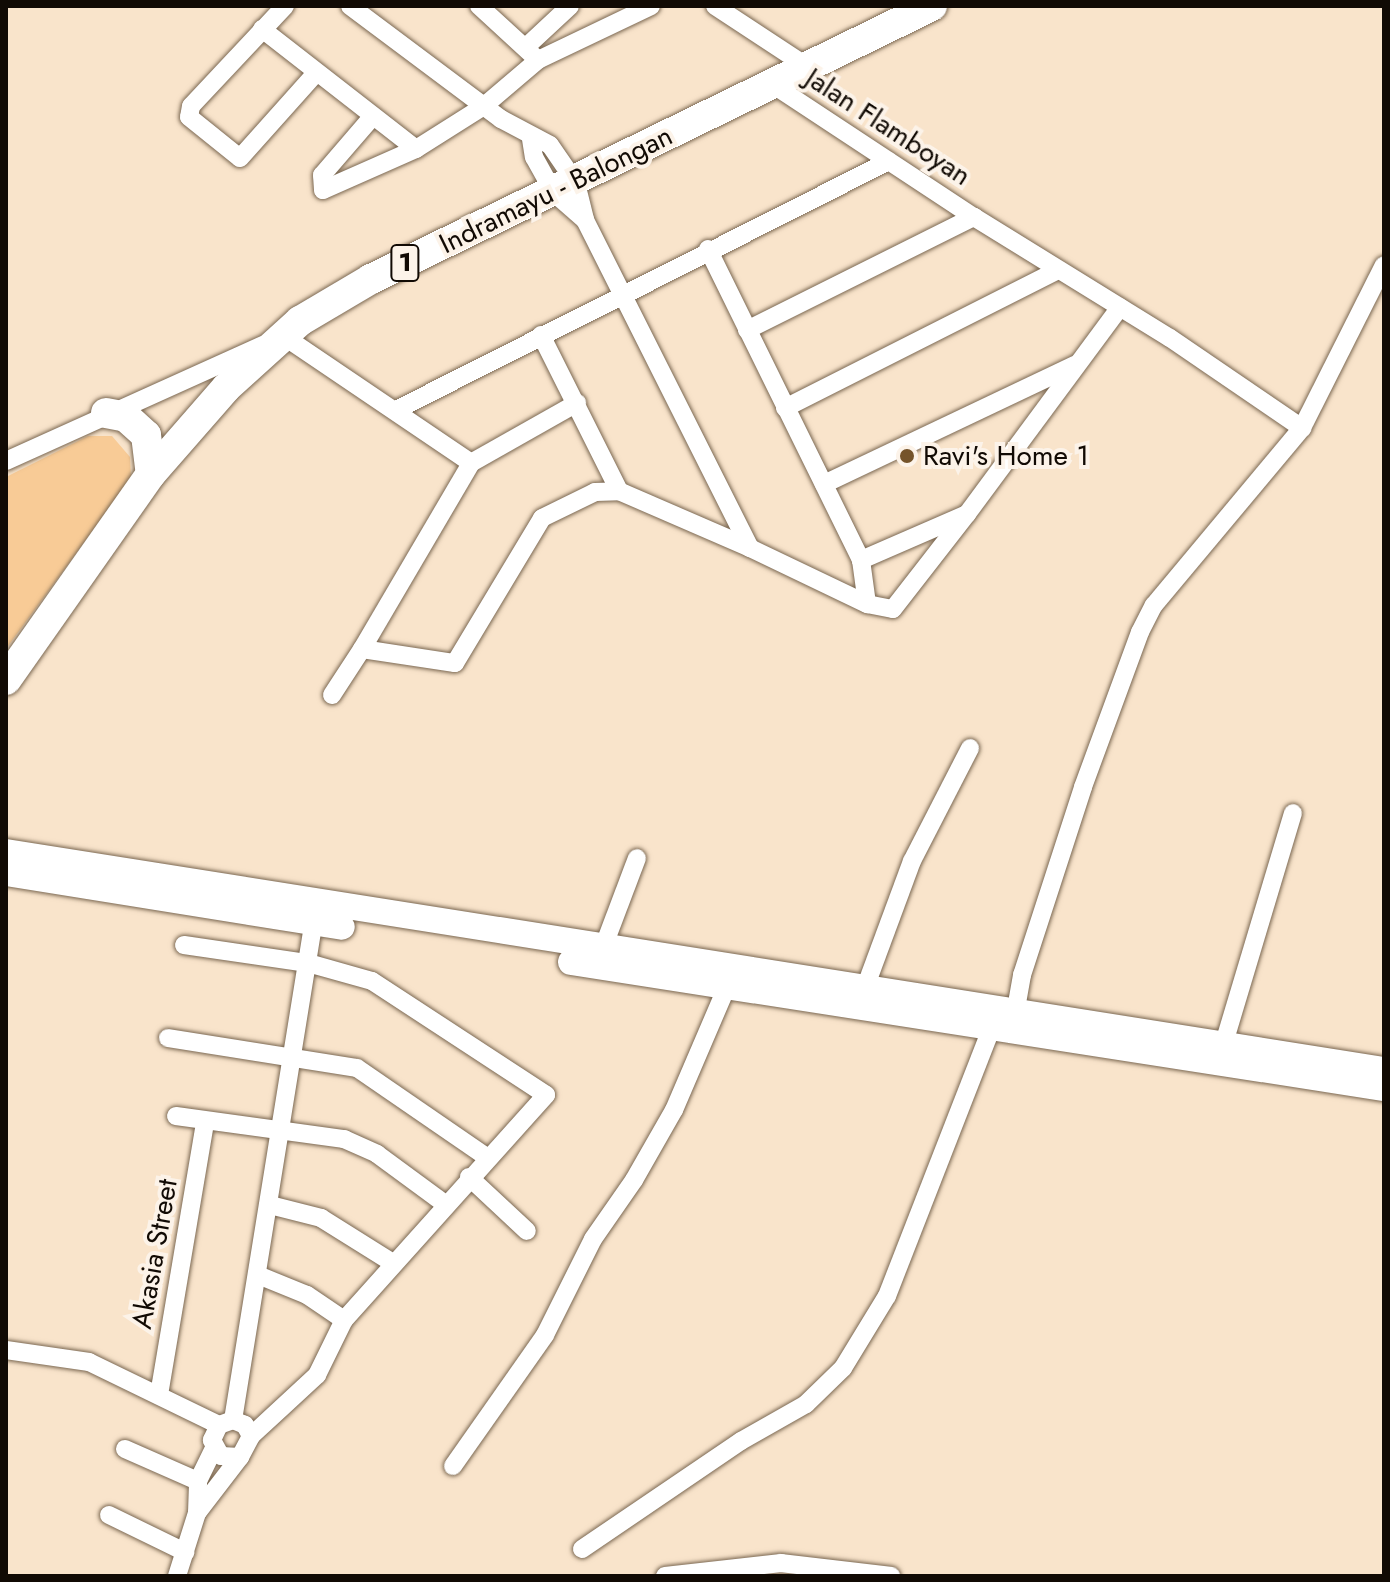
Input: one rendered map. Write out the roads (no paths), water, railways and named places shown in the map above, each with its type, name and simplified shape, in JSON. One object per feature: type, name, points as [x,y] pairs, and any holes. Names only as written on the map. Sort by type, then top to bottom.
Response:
[{"type":"highway","name":"Indramayu - Balongan","points":[[6,680],[151,474],[226,388],[279,337],[371,279],[565,188],[932,6]]},
{"type":"highway","points":[[106,413],[126,417],[146,435],[151,474]]},
{"type":"main road","points":[[6,852],[311,936],[603,948],[731,977],[1224,1043],[1384,1070]]},
{"type":"main road","points":[[6,873],[311,936],[865,988],[1384,1088]]},
{"type":"street","points":[[285,6],[188,110],[189,117],[232,156],[244,155],[316,73]]},
{"type":"street","points":[[350,6],[531,139],[550,145],[565,188],[624,294],[750,548]]},
{"type":"street","points":[[373,116],[322,175],[323,190],[416,149],[484,106],[570,6]]},
{"type":"street","points":[[532,53],[651,6]]},
{"type":"street","points":[[715,6],[808,67]]},
{"type":"street","points":[[481,7],[532,53]]},
{"type":"street","points":[[262,29],[416,149]]},
{"type":"street","name":"Jalan Flamboyan","points":[[772,84],[974,217],[1120,307],[1302,428]]},
{"type":"street","points":[[396,410],[708,249],[889,161]]},
{"type":"street","points":[[747,330],[974,217]]},
{"type":"street","points":[[708,249],[861,560],[867,604]]},
{"type":"street","points":[[582,1549],[741,1441],[806,1404],[843,1368],[887,1296],[1009,1016],[1140,632],[1154,605],[1302,428],[1384,265]]},
{"type":"street","points":[[785,408],[1058,270]]},
{"type":"street","points":[[362,649],[455,663],[542,518],[595,492],[619,491],[750,548],[867,604],[893,609],[1120,307]]},
{"type":"street","points":[[541,335],[619,491]]},
{"type":"street","points":[[6,461],[279,337],[396,410],[471,463]]},
{"type":"street","points":[[824,484],[1078,364]]},
{"type":"street","points":[[332,695],[471,463],[577,403]]},
{"type":"street","points":[[861,560],[967,514]]},
{"type":"street","points":[[865,988],[912,861],[970,748]]},
{"type":"street","points":[[1224,1043],[1293,813]]},
{"type":"street","points":[[603,948],[637,858]]},
{"type":"street","points":[[184,945],[311,936],[372,981],[545,1092],[544,1103],[469,1177],[344,1320],[317,1375],[251,1436],[249,1448],[197,1513]]},
{"type":"street","points":[[177,1576],[197,1513],[198,1481],[226,1423],[258,1275],[311,936]]},
{"type":"street","points":[[453,1466],[545,1335],[593,1239],[634,1180],[674,1110],[731,977]]},
{"type":"street","points":[[168,1038],[292,1056],[371,1075],[488,1158]]},
{"type":"street","points":[[176,1116],[205,1124],[344,1139],[377,1154],[445,1204]]},
{"type":"street","name":"Akasia Street","points":[[159,1395],[205,1124]]},
{"type":"street","points":[[469,1177],[527,1231]]},
{"type":"street","points":[[270,1205],[321,1218],[393,1263]]},
{"type":"street","points":[[258,1275],[307,1295],[344,1320]]},
{"type":"street","points":[[6,1350],[89,1362],[226,1423],[245,1425],[251,1436]]},
{"type":"street","points":[[214,1448],[230,1459],[240,1457]]},
{"type":"street","points":[[125,1449],[198,1481]]},
{"type":"street","points":[[109,1515],[185,1552]]},
{"type":"street","points":[[665,1576],[781,1563],[891,1576]]},
{"type":"place","name":"Ravi's Home 1","points":[[907,456]]}]
